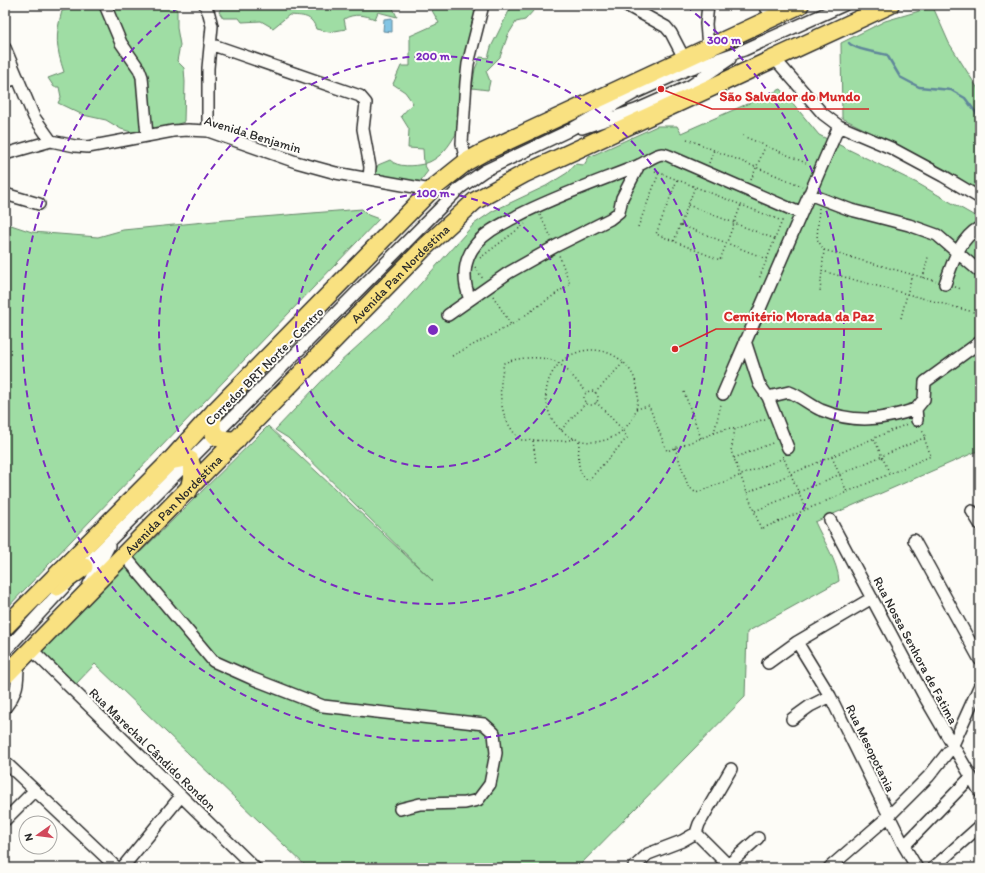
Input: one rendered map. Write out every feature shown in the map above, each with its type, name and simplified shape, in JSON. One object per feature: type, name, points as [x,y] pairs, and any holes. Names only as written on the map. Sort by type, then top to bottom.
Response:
[{"type":"highway","points":[[9,623],[170,461],[215,412],[431,190],[466,162],[708,47],[769,11],[800,5]]},
{"type":"highway","name":"Avenida Pan Nordestina","points":[[5,676],[82,596],[189,490],[425,247],[475,201],[524,174],[890,5]]},
{"type":"highway","points":[[215,412],[211,429],[215,436],[226,441],[236,440]]},
{"type":"highway","points":[[170,461],[185,458],[190,460],[193,470],[189,490]]},
{"type":"highway","points":[[9,623],[84,567]]},
{"type":"street","points":[[105,5],[121,43],[139,69],[142,77],[147,136]]},
{"type":"street","points":[[205,5],[212,20],[208,68],[208,131]]},
{"type":"street","points":[[466,162],[462,143],[466,82],[468,64],[483,5]]},
{"type":"street","points":[[626,5],[666,27],[671,33],[684,58]]},
{"type":"street","points":[[708,5],[706,24],[708,47]]},
{"type":"street","name":"Corredor BRT Norte - Centro","points":[[5,651],[84,567],[460,188],[472,178],[499,163],[566,132],[643,89],[686,70],[744,50],[844,5]]},
{"type":"street","points":[[211,39],[365,99],[364,129],[370,167],[369,179]]},
{"type":"street","points":[[5,48],[34,117],[51,141],[5,154]]},
{"type":"street","name":"Corredor BRT Norte - Centro","points":[[566,132],[616,118],[683,89],[744,50]]},
{"type":"street","points":[[774,58],[823,114],[839,126],[890,148],[943,176],[980,198]]},
{"type":"street","points":[[5,82],[18,78]]},
{"type":"street","points":[[723,394],[800,213],[839,126]]},
{"type":"street","name":"Avenida Benjamin","points":[[51,141],[88,147],[188,130],[208,131],[316,168],[431,190]]},
{"type":"street","points":[[470,299],[465,283],[466,262],[476,244],[496,227],[548,201],[663,154],[800,213]]},
{"type":"street","points":[[448,314],[522,266],[556,246],[610,219],[619,212],[622,198],[639,165]]},
{"type":"street","points":[[810,191],[819,199],[851,210],[909,225],[937,235],[980,272]]},
{"type":"street","points":[[5,194],[38,204]]},
{"type":"street","points":[[945,284],[956,252],[970,234],[980,227]]},
{"type":"street","points":[[745,342],[759,384],[768,398],[783,451]]},
{"type":"street","points":[[768,398],[789,392],[823,410],[862,420],[916,415],[924,399],[925,382],[980,342]]},
{"type":"street","points":[[972,511],[980,524]]},
{"type":"street","name":"Rua Nossa Senhora de Fatima","points":[[830,520],[952,747],[980,792]]},
{"type":"street","points":[[82,596],[115,536]]},
{"type":"street","points":[[914,540],[980,660]]},
{"type":"street","points":[[124,555],[213,661],[251,678],[323,706],[484,724],[494,733],[496,753],[490,784],[478,800],[465,803],[420,804],[400,809]]},
{"type":"street","points":[[768,663],[797,642],[872,598]]},
{"type":"street","name":"Rua Mesopotania","points":[[797,642],[830,696],[904,846],[917,868]]},
{"type":"street","name":"Rua Marechal Cândido Rondon","points":[[31,649],[255,868]]},
{"type":"street","points":[[5,708],[13,699],[18,685],[18,663]]},
{"type":"street","points":[[829,868],[889,816],[929,776],[952,747],[980,685]]},
{"type":"street","points":[[792,719],[810,706],[830,696]]},
{"type":"street","points":[[5,762],[117,868]]},
{"type":"street","points":[[633,868],[648,854],[682,841],[696,833],[731,768]]},
{"type":"street","points":[[904,846],[971,777]]},
{"type":"street","points":[[5,820],[34,791]]},
{"type":"street","points":[[122,868],[181,796]]},
{"type":"street","points":[[932,868],[980,826]]},
{"type":"street","points":[[696,833],[730,867],[758,838]]},
{"type":"path","points":[[743,136],[806,163]]},
{"type":"path","points":[[687,139],[810,191]]},
{"type":"path","points":[[751,181],[765,146]]},
{"type":"path","points":[[709,164],[714,150]]},
{"type":"path","points":[[655,171],[782,221],[759,279]]},
{"type":"path","points":[[638,227],[659,172]]},
{"type":"path","points":[[677,180],[656,234],[720,260],[741,205]]},
{"type":"path","points":[[674,242],[695,187]]},
{"type":"path","points":[[819,199],[816,240],[824,250],[961,289]]},
{"type":"path","points":[[688,205],[775,239]]},
{"type":"path","points":[[466,262],[473,263],[527,223]]},
{"type":"path","points":[[680,224],[767,259]]},
{"type":"path","points":[[820,292],[824,250]]},
{"type":"path","points":[[923,278],[928,257]]},
{"type":"path","points":[[822,272],[976,313]]},
{"type":"path","points":[[901,318],[912,275]]},
{"type":"path","points":[[452,356],[510,325],[570,284]]},
{"type":"path","points":[[591,350],[608,353],[623,363],[631,372],[636,384],[637,396],[636,409],[631,420],[623,430],[615,436],[600,442],[574,439],[561,430],[550,415],[546,397],[549,379],[560,363],[574,354],[591,350]]},
{"type":"path","points":[[574,439],[564,442],[520,440],[514,434],[501,407],[499,395],[504,363],[519,358],[552,359],[560,363],[586,392],[589,391],[595,393],[598,399],[596,402]]},
{"type":"path","points":[[595,393],[623,363]]},
{"type":"path","points":[[586,392],[584,395],[586,403]]},
{"type":"path","points":[[684,392],[701,438]]},
{"type":"path","points":[[714,434],[723,394]]},
{"type":"path","points":[[586,403],[593,404],[596,402]]},
{"type":"path","points":[[579,440],[579,469],[581,475],[588,481],[627,438],[623,430],[596,402]]},
{"type":"path","points":[[561,430],[586,403]]},
{"type":"path","points":[[636,409],[649,406],[667,451],[728,428],[735,429],[767,418]]},
{"type":"path","points":[[747,493],[874,438],[916,415]]},
{"type":"path","points":[[735,429],[731,451],[754,512],[761,529],[931,456],[925,438],[754,512]]},
{"type":"path","points":[[874,438],[890,474]]},
{"type":"path","points":[[533,441],[536,463]]},
{"type":"path","points":[[734,458],[777,441],[783,451],[790,474],[806,510]]},
{"type":"path","points":[[675,448],[688,486],[696,493],[740,475],[783,451]]},
{"type":"path","points":[[832,457],[847,492]]},
{"type":"green space","points":[[68,5],[174,5],[177,11],[177,28],[180,45],[177,61],[184,68],[184,122],[169,127],[135,133],[121,129],[106,120],[83,115],[58,103],[61,97],[59,87],[54,87],[48,78],[64,72],[59,56],[57,35],[62,11],[69,9]]},
{"type":"green space","points":[[223,5],[360,5],[365,8],[368,5],[397,5],[393,8],[397,17],[378,12],[375,19],[367,16],[356,15],[344,19],[346,29],[329,32],[316,29],[312,21],[303,16],[289,15],[273,28],[261,21],[242,22],[239,18],[223,18],[219,12]]},
{"type":"green space","points":[[429,5],[469,5],[477,16],[458,130],[452,141],[440,155],[424,164],[423,149],[408,148],[409,129],[401,116],[413,103],[405,92],[393,84],[401,66],[410,66],[410,36],[439,23]]},
{"type":"green space","points":[[512,5],[532,5],[534,10],[525,20],[516,22],[508,35],[500,57],[486,71],[490,81],[488,90],[472,88],[475,69],[480,57],[488,58],[491,47]]},
{"type":"green space","points":[[933,7],[949,43],[980,92],[980,192],[950,172],[842,118],[841,43],[885,21]]},
{"type":"green space","points":[[781,89],[819,135],[917,183],[980,219],[980,450],[815,522],[836,566],[839,581],[747,632],[745,697],[577,868],[308,868],[95,664],[75,685],[36,655],[268,426],[433,581],[288,438],[275,430],[338,364],[395,312],[474,224],[493,211],[546,186],[567,173],[575,164],[584,165],[589,157],[657,126],[677,126],[681,133]]},
{"type":"green space","points":[[390,160],[393,163],[402,165],[411,166],[424,164],[428,171],[418,184],[373,177],[378,165]]},
{"type":"green space","points":[[362,209],[368,215],[379,219],[5,610],[5,223],[32,232],[98,237],[123,230]]},
{"type":"water","points":[[392,18],[392,32],[383,31],[384,19]]},
{"type":"waterway","points":[[849,43],[861,49],[887,55],[900,77],[919,87],[951,90],[965,98],[980,118]]},
{"type":"place","name":"São Salvador do Mundo","points":[[661,89]]},
{"type":"place","name":"Cemitério Morada da Paz","points":[[675,349]]}]
